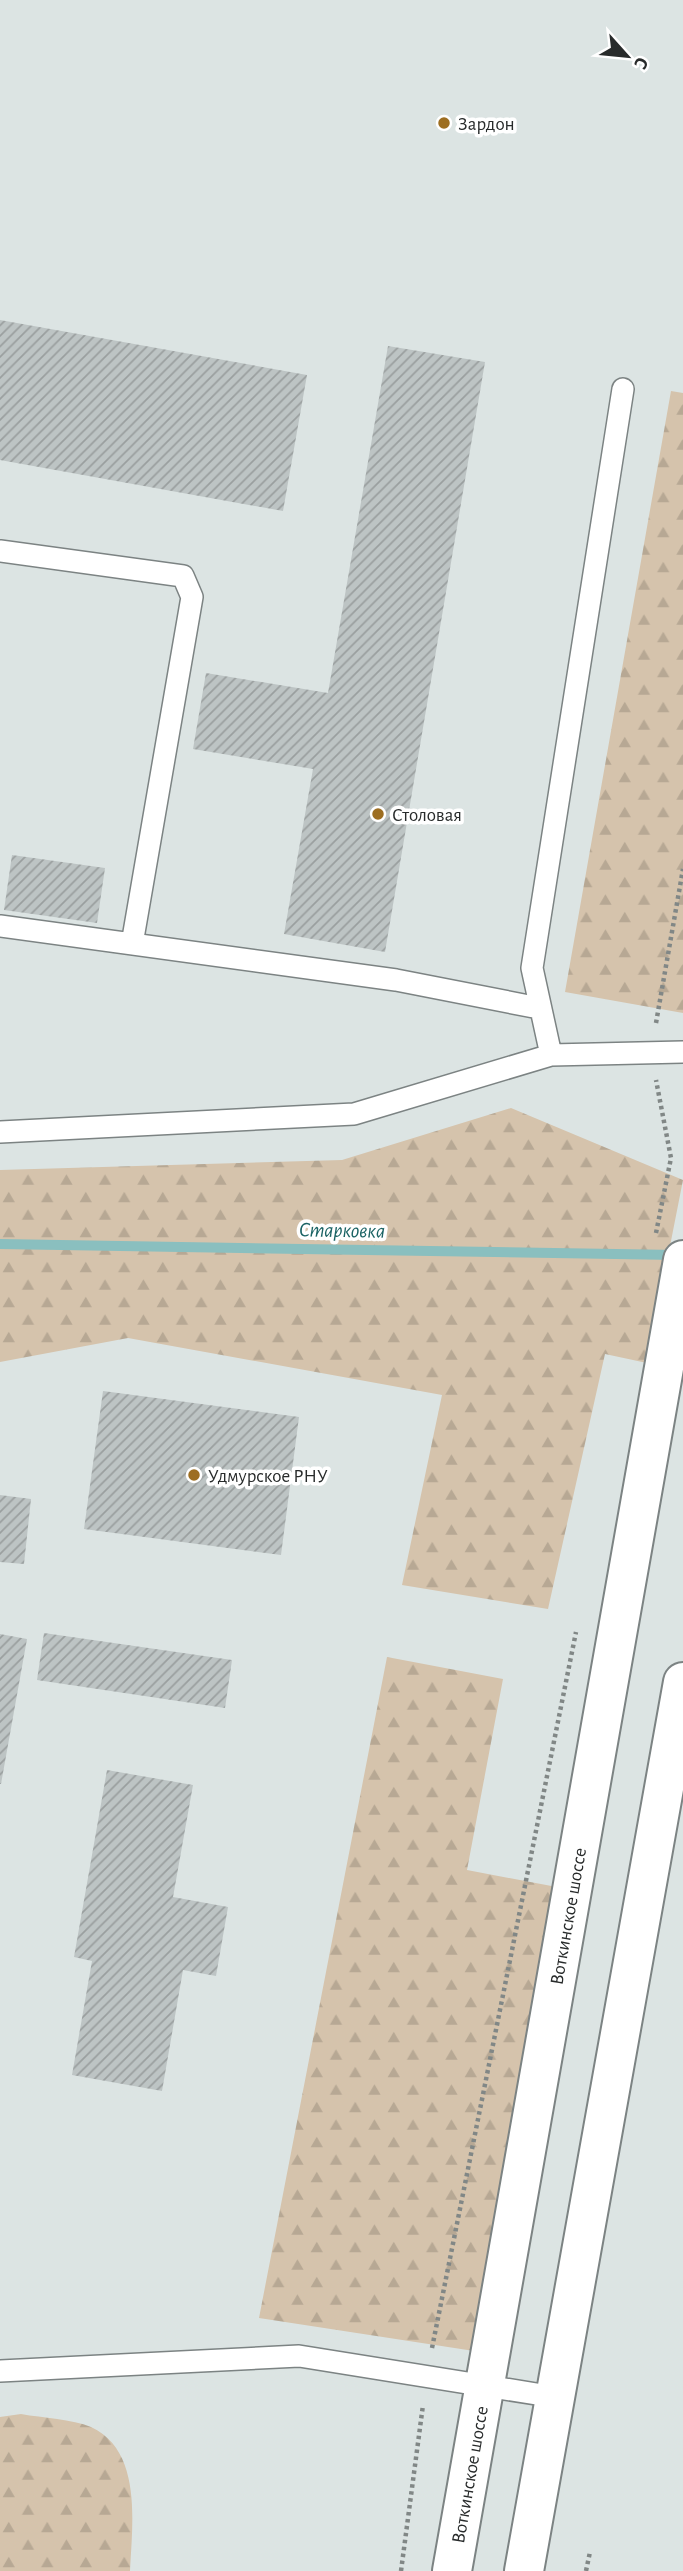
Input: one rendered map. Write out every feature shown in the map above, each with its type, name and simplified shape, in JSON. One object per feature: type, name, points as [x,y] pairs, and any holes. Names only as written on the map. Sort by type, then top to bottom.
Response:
[{"type":"main road","name":"Воткинское шоссе","points":[[452,2571],[485,2387],[669,1250]]},
{"type":"main road","points":[[524,2571],[683,1682]]},
{"type":"lane","points":[[551,1055],[532,968],[623,389]]},
{"type":"lane","points":[[0,551],[183,576],[192,597],[132,944]]},
{"type":"lane","points":[[0,926],[396,980],[539,1008]]},
{"type":"lane","points":[[0,1132],[354,1114],[551,1055],[683,1052]]},
{"type":"lane","points":[[0,2371],[299,2357],[555,2397]]},
{"type":"path","points":[[669,1250],[671,1158],[651,1053],[683,869]]},
{"type":"path","points":[[401,2571],[426,2377],[578,1624]]},
{"type":"path","points":[[586,2571],[590,2552]]},
{"type":"green space","points":[[671,391],[683,393],[683,1013],[565,992]]},
{"type":"green space","points":[[511,1108],[683,1180],[647,1363],[605,1354],[548,1609],[402,1585],[442,1395],[128,1338],[0,1362],[0,1170],[342,1160]]},
{"type":"green space","points":[[387,1657],[503,1679],[467,1870],[562,1888],[474,2351],[259,2318]]},
{"type":"green space","points":[[21,2414],[66,2420],[91,2427],[108,2438],[119,2453],[127,2471],[131,2491],[130,2571],[0,2571],[0,2417]]},
{"type":"building","points":[[0,320],[307,375],[283,511],[0,460]]},
{"type":"building","points":[[388,346],[485,362],[385,952],[284,934],[313,769],[193,749],[206,673],[328,693]]},
{"type":"building","points":[[12,855],[105,868],[97,923],[4,910]]},
{"type":"building","points":[[103,1391],[299,1417],[281,1555],[84,1529]]},
{"type":"building","points":[[0,1495],[31,1499],[24,1564],[0,1562]]},
{"type":"building","points":[[44,1633],[232,1660],[225,1708],[37,1680]]},
{"type":"building","points":[[0,1634],[27,1639],[1,1784],[0,1784]]},
{"type":"building","points":[[107,1770],[193,1785],[173,1897],[228,1907],[216,1976],[183,1970],[162,2091],[72,2075],[92,1961],[74,1957]]},
{"type":"waterway","name":"Старковка","points":[[0,1244],[677,1255]]},
{"type":"place","name":"Зардон","points":[[444,123]]},
{"type":"place","name":"Столовая","points":[[378,814]]},
{"type":"place","name":"Удмурское РНУ","points":[[194,1475]]}]
